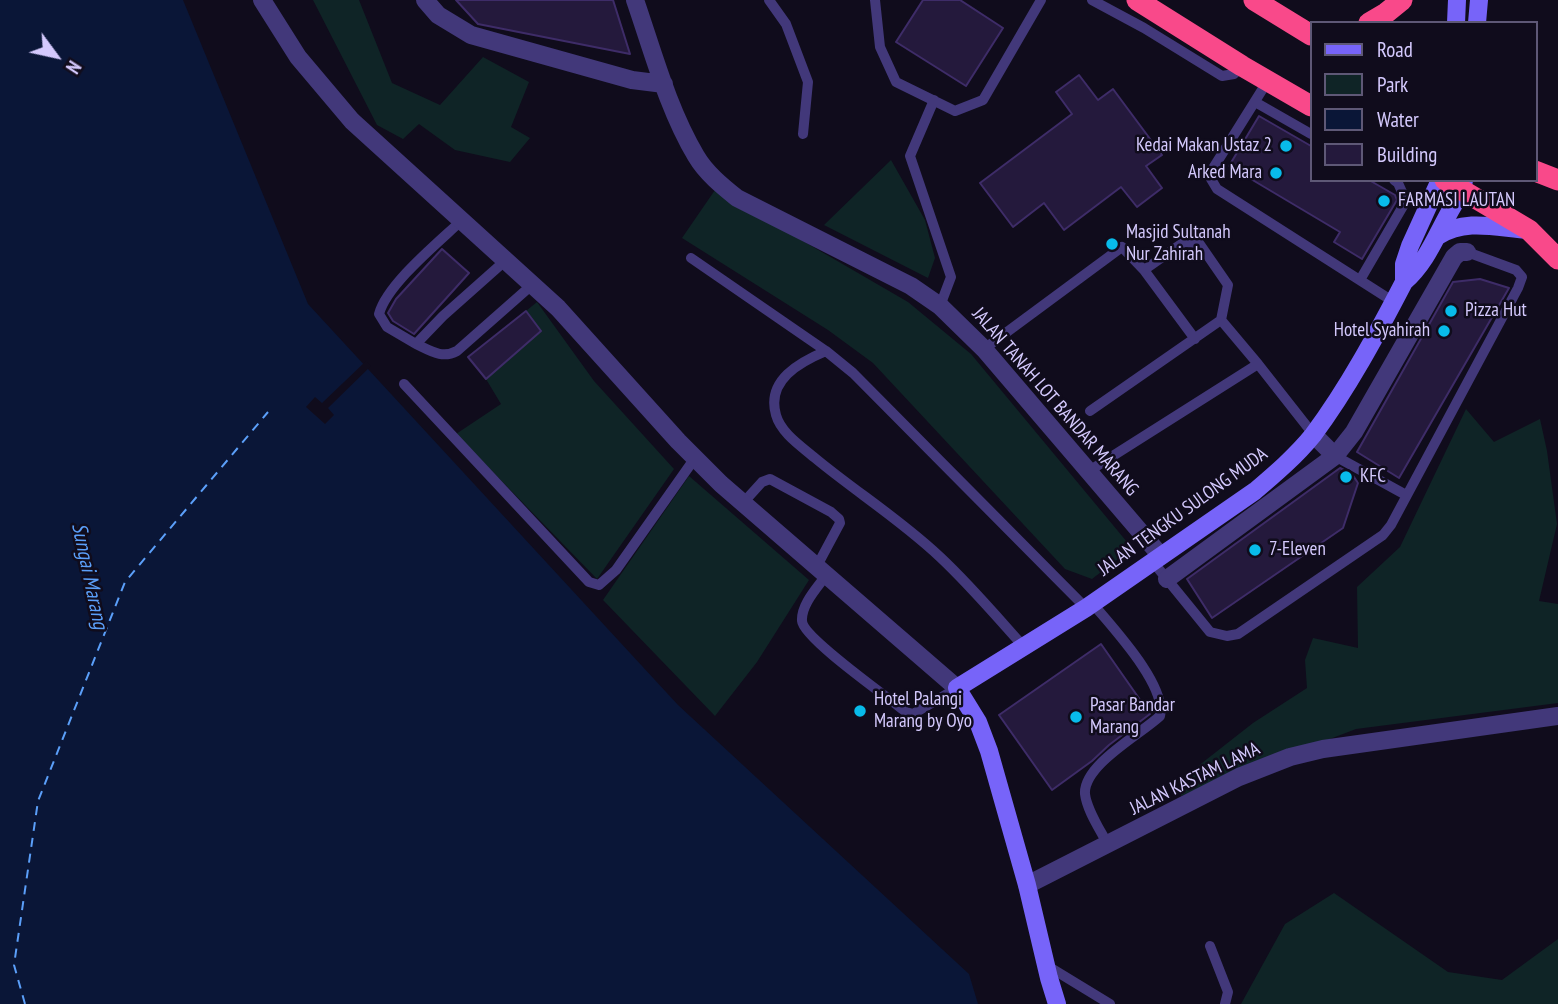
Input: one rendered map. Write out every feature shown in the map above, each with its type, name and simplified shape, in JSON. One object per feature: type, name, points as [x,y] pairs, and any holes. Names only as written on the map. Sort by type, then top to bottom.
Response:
[{"type":"highway","points":[[1137,0],[1151,20],[1242,66],[1310,105]]},
{"type":"highway","points":[[1254,0],[1310,34]]},
{"type":"highway","points":[[1372,21],[1402,0]]},
{"type":"highway","points":[[1281,17],[1310,27]]},
{"type":"highway","points":[[1537,172],[1558,180]]},
{"type":"highway","points":[[1453,183],[1529,230],[1558,259]]},
{"type":"street","points":[[262,0],[298,57],[352,121],[558,307],[695,458],[743,503],[957,688],[978,722],[989,751],[1057,1004]]},
{"type":"street","points":[[425,0],[439,15],[471,35],[632,80],[664,84]]},
{"type":"street","name":"JALAN TANAH LOT BANDAR MARANG","points":[[635,0],[664,84],[696,157],[717,182],[737,198],[911,286],[940,306],[984,349],[1089,471],[1157,559]]},
{"type":"street","points":[[1455,21],[1457,0]]},
{"type":"street","points":[[1477,21],[1479,0]]},
{"type":"street","name":"JALAN TENGKU SULONG MUDA","points":[[957,688],[1090,606],[1255,491],[1280,470],[1313,434],[1353,373],[1404,282],[1416,271],[1437,237],[1453,183]]},
{"type":"street","name":"JALAN TENGKU SULONG MUDA","points":[[1404,282],[1407,255],[1453,183]]},
{"type":"street","points":[[1437,237],[1449,229],[1471,224],[1529,230]]},
{"type":"street","points":[[1167,579],[1335,456],[1354,432],[1454,257],[1460,252],[1467,252]]},
{"type":"street","points":[[1313,434],[1335,456]]},
{"type":"street","name":"JALAN KASTAM LAMA","points":[[1027,886],[1239,777],[1290,757],[1323,749],[1558,716]]},
{"type":"lane","points":[[769,0],[786,24],[807,82],[803,134]]},
{"type":"lane","points":[[875,0],[880,47],[896,82],[955,111],[983,100],[1038,1]]},
{"type":"lane","points":[[1092,0],[1151,20]]},
{"type":"lane","points":[[1268,82],[1212,170],[1211,179],[1217,189],[1394,302]]},
{"type":"lane","points":[[934,100],[910,156],[951,277],[940,306]]},
{"type":"lane","points":[[1255,102],[1310,133]]},
{"type":"lane","points":[[1360,281],[1406,201],[1397,182]]},
{"type":"lane","points":[[462,220],[402,278],[379,314],[387,327],[416,344],[441,355],[449,355],[457,351],[533,284]]},
{"type":"lane","points":[[1090,411],[1222,320],[1228,285],[1199,243],[1184,242],[1143,270]]},
{"type":"lane","points":[[984,349],[1122,247],[1143,270],[1195,339]]},
{"type":"lane","points":[[1157,559],[1167,579],[1210,632],[1227,636],[1238,634],[1383,535],[1391,525],[1522,277],[1516,270],[1467,252]]},
{"type":"lane","points":[[691,258],[826,351],[853,373],[1090,606],[1145,670],[1161,708],[1160,716],[1108,755],[1088,783],[1085,792],[1108,845]]},
{"type":"lane","points":[[416,344],[436,322],[506,260]]},
{"type":"lane","points":[[1222,320],[1313,434]]},
{"type":"lane","points":[[826,351],[792,368],[777,388],[775,413],[779,424],[820,461],[897,520],[941,558],[1024,647]]},
{"type":"lane","points":[[1089,471],[1258,363]]},
{"type":"lane","points":[[404,384],[589,582],[599,585],[616,570],[695,458]]},
{"type":"lane","points":[[1335,456],[1406,495]]},
{"type":"lane","points":[[743,503],[762,482],[770,479],[839,519],[822,570],[804,607],[802,624],[830,653],[906,712],[913,714],[957,688]]},
{"type":"lane","points":[[1210,946],[1228,992],[1225,1004]]},
{"type":"lane","points":[[1046,965],[1110,1004]]},
{"type":"green space","points":[[313,0],[359,0],[392,83],[440,105],[483,57],[529,82],[511,127],[530,138],[510,162],[455,150],[419,124],[403,139],[377,125]]},
{"type":"green space","points":[[891,160],[925,220],[935,258],[928,278],[824,225]]},
{"type":"green space","points":[[715,190],[908,302],[971,354],[1132,548],[1092,579],[1065,569],[873,363],[828,330],[682,238]]},
{"type":"green space","points":[[537,302],[594,381],[674,469],[597,579],[456,434],[501,404],[486,379],[540,331],[526,311]]},
{"type":"green space","points":[[1466,409],[1494,442],[1540,419],[1557,524],[1539,601],[1558,604],[1558,703],[1356,729],[1181,796],[1179,781],[1253,723],[1307,688],[1305,660],[1313,638],[1358,648],[1357,587],[1400,547]]},
{"type":"green space","points":[[689,476],[809,580],[757,662],[715,716],[603,600]]},
{"type":"green space","points":[[1334,893],[1448,972],[1502,980],[1558,939],[1558,1004],[1241,1004],[1285,924]]},
{"type":"water","name":"Sungai Marang","points":[[0,0],[183,0],[308,304],[678,705],[969,974],[978,1004],[0,1004]]},
{"type":"pier","points":[[366,361],[371,366],[328,408],[334,415],[325,424],[306,407],[315,397],[322,403]]},
{"type":"building","points":[[456,0],[613,0],[630,54],[478,24]]},
{"type":"building","points":[[923,0],[960,0],[1003,28],[966,86],[896,42]]},
{"type":"building","points":[[1079,75],[1098,100],[1113,89],[1162,155],[1146,166],[1162,188],[1137,207],[1121,187],[1064,230],[1044,203],[1013,227],[980,183],[1072,114],[1056,92]]},
{"type":"building","name":"Arked Mara","points":[[1259,116],[1310,145],[1310,182],[1372,182],[1395,195],[1397,200],[1362,259],[1334,242],[1340,232],[1229,166]]},
{"type":"building","points":[[442,249],[469,273],[414,334],[393,321],[388,313],[396,299]]},
{"type":"building","points":[[1480,279],[1509,288],[1399,478],[1357,452],[1453,282]]},
{"type":"building","points":[[526,311],[541,331],[486,379],[468,357]]},
{"type":"building","points":[[1340,468],[1352,474],[1358,483],[1343,528],[1212,618],[1187,579]]},
{"type":"building","name":"Pasar Bandar Marang","points":[[1101,644],[1150,714],[1052,790],[999,715]]},
{"type":"ferry route","points":[[25,1004],[14,965],[38,801],[125,582],[268,412]]},
{"type":"place","name":"Kedai Makan Ustaz 2","points":[[1286,146]]},
{"type":"place","name":"Arked Mara","points":[[1276,173]]},
{"type":"place","name":"FARMASI LAUTAN","points":[[1384,201]]},
{"type":"place","name":"Masjid Sultanah Nur Zahirah","points":[[1112,244]]},
{"type":"place","name":"Pizza Hut","points":[[1451,311]]},
{"type":"place","name":"Hotel Syahirah","points":[[1444,331]]},
{"type":"place","name":"KFC","points":[[1346,477]]},
{"type":"place","name":"7-Eleven","points":[[1255,550]]},
{"type":"place","name":"Hotel Palangi Marang by Oyo","points":[[860,711]]},
{"type":"place","name":"Pasar Bandar Marang","points":[[1076,717]]}]
